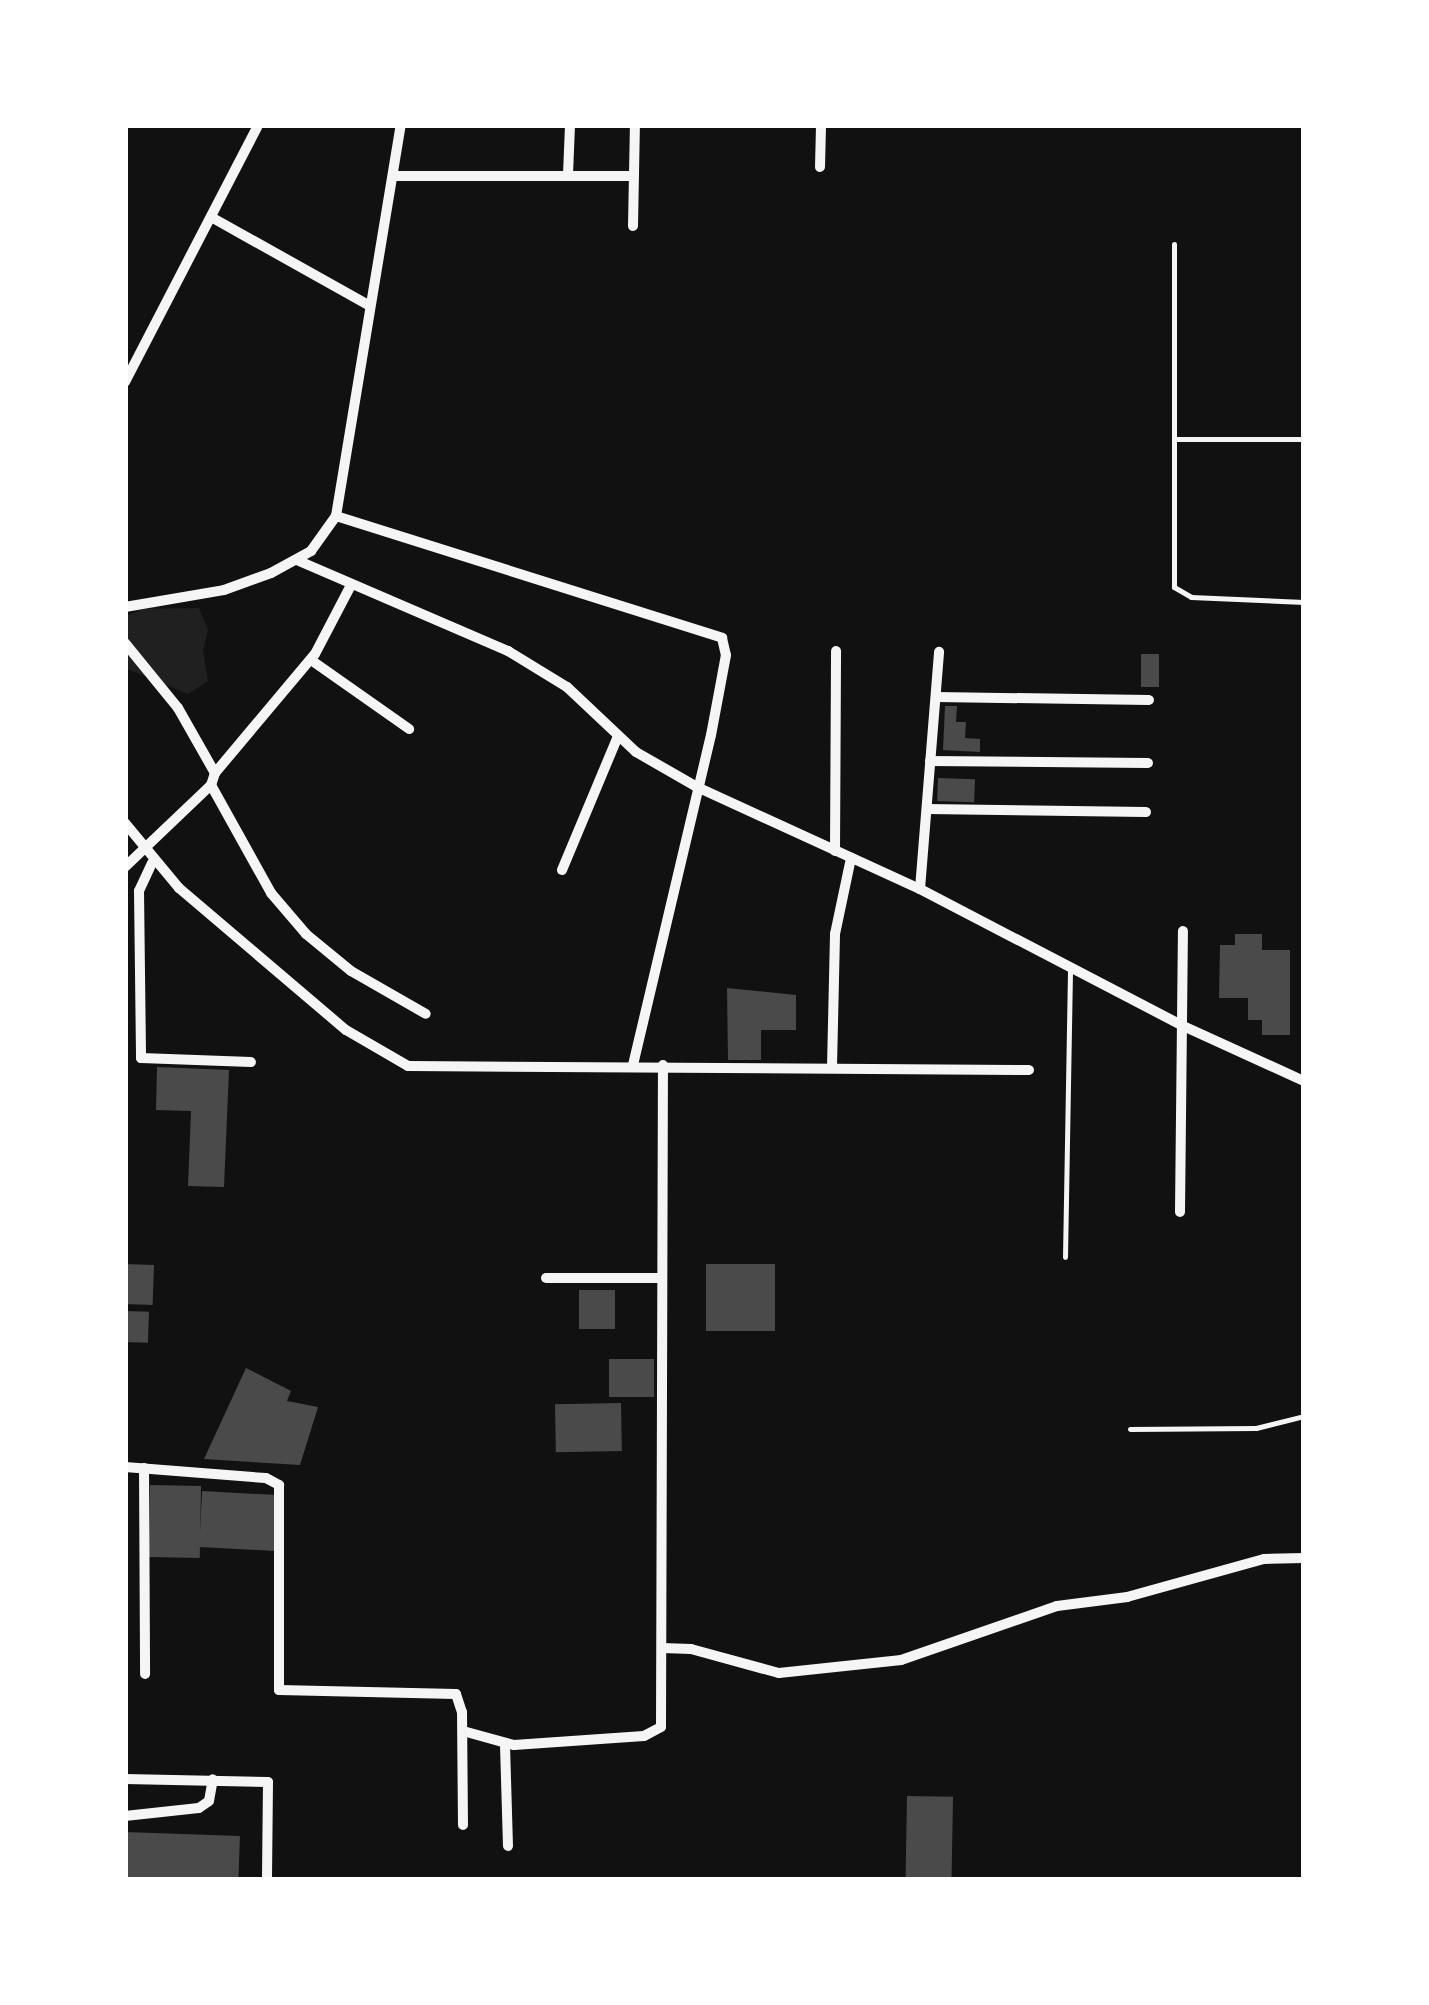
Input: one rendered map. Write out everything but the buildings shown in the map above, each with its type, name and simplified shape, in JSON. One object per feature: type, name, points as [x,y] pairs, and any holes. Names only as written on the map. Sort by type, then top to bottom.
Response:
[{"type":"street","points":[[125,607],[224,590],[298,560],[336,516],[401,125]]},
{"type":"street","points":[[568,176],[570,125]]},
{"type":"street","points":[[633,226],[634,125]]},
{"type":"street","points":[[820,125],[820,167]]},
{"type":"street","points":[[125,382],[257,128]]},
{"type":"street","points":[[394,176],[634,176]]},
{"type":"street","points":[[212,217],[370,306]]},
{"type":"street","points":[[125,359],[137,365]]},
{"type":"street","points":[[336,516],[722,638],[726,655],[633,1066]]},
{"type":"street","points":[[298,560],[350,587],[508,652],[567,686],[618,736],[697,787],[920,889],[1181,1025],[1304,1082]]},
{"type":"street","points":[[125,867],[213,779],[311,660],[350,587]]},
{"type":"street","points":[[125,643],[178,708],[288,915],[351,972],[426,1014]]},
{"type":"street","points":[[834,851],[836,651]]},
{"type":"street","points":[[920,889],[939,652]]},
{"type":"street","points":[[311,660],[409,729]]},
{"type":"street","points":[[936,697],[1149,700]]},
{"type":"street","points":[[562,870],[618,736]]},
{"type":"street","points":[[930,761],[1148,763]]},
{"type":"street","points":[[927,809],[1146,812]]},
{"type":"street","points":[[125,823],[152,863],[346,1030],[408,1066],[1029,1070]]},
{"type":"street","points":[[832,1068],[834,934],[851,858]]},
{"type":"street","points":[[152,863],[139,891],[141,1058],[252,1062]]},
{"type":"street","points":[[1180,1212],[1183,931]]},
{"type":"street","points":[[463,1730],[505,1745],[651,1736],[663,1720],[663,1065]]},
{"type":"street","points":[[546,1278],[662,1278]]},
{"type":"street","points":[[125,1467],[266,1478],[280,1485],[279,1690],[451,1692],[460,1697],[463,1825]]},
{"type":"street","points":[[144,1468],[145,1674]]},
{"type":"street","points":[[662,1648],[691,1648],[779,1673],[900,1660],[1057,1606],[1127,1597],[1264,1559],[1304,1558]]},
{"type":"street","points":[[505,1745],[508,1846]]},
{"type":"street","points":[[125,1779],[268,1782],[266,1880]]},
{"type":"street","points":[[125,1816],[199,1808],[210,1801],[214,1779]]},
{"type":"lane","points":[[1174,244],[1176,439],[1172,578],[1178,593],[1304,602]]},
{"type":"lane","points":[[1176,439],[1304,438]]},
{"type":"lane","points":[[1065,1256],[1070,967]]},
{"type":"lane","points":[[1130,1429],[1256,1428],[1304,1416]]},
{"type":"shaded area","points":[[199,608],[208,630],[203,650],[208,681],[188,694],[125,668],[125,616],[145,609]]}]
